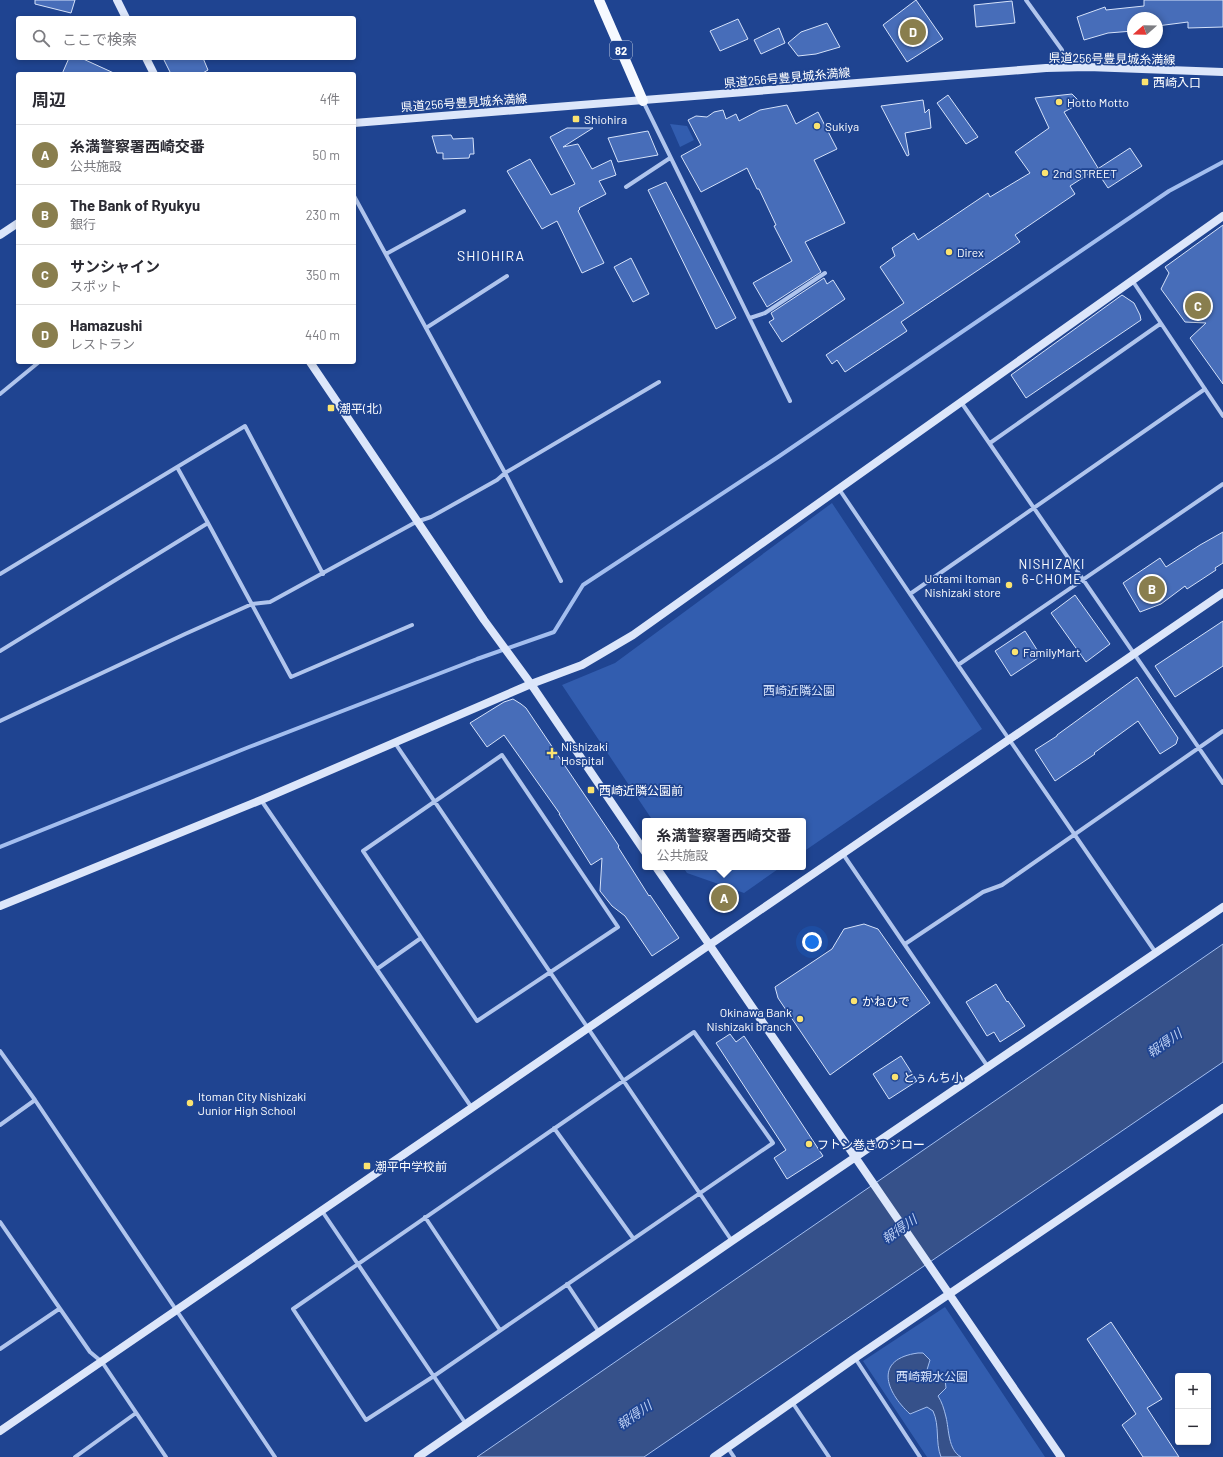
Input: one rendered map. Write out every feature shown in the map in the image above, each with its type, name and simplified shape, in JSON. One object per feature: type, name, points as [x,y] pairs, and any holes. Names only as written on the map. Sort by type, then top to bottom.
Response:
[{"type":"main road","name":"82","points":[[599,0],[643,101]]},
{"type":"street","points":[[117,0],[125,16]]},
{"type":"street","points":[[1026,0],[1062,50],[1064,67]]},
{"type":"street","points":[[147,60],[153,72]]},
{"type":"street","name":"県道256号豊見城糸満線","points":[[356,123],[1064,67],[1223,72]]},
{"type":"street","points":[[643,101],[790,401]]},
{"type":"street","points":[[626,187],[670,158]]},
{"type":"street","points":[[356,200],[505,473],[561,581]]},
{"type":"street","points":[[386,254],[464,211]]},
{"type":"street","points":[[0,906],[261,800],[531,684],[582,665],[633,635],[1223,216]]},
{"type":"street","points":[[0,235],[16,224]]},
{"type":"street","points":[[750,318],[765,312],[826,273]]},
{"type":"street","points":[[426,328],[507,276]]},
{"type":"street","points":[[1132,280],[1223,416]]},
{"type":"street","points":[[990,443],[1160,324]]},
{"type":"street","points":[[0,394],[37,364]]},
{"type":"street","points":[[311,364],[416,522],[484,620],[531,684],[642,848]]},
{"type":"street","points":[[0,721],[178,637],[252,604],[270,602],[416,522],[431,516],[491,484],[505,473],[659,382]]},
{"type":"street","points":[[910,594],[1205,389]]},
{"type":"street","points":[[961,402],[1223,783]]},
{"type":"street","points":[[0,574],[245,426],[323,574]]},
{"type":"street","points":[[177,467],[291,677],[412,625]]},
{"type":"street","points":[[958,665],[1223,484]]},
{"type":"street","points":[[839,488],[958,665],[1075,833],[1156,953]]},
{"type":"street","points":[[0,651],[208,523]]},
{"type":"street","points":[[0,1431],[710,946],[843,853],[1223,593]]},
{"type":"street","points":[[905,944],[983,892],[1002,885],[1223,731]]},
{"type":"street","points":[[395,742],[732,1241]]},
{"type":"street","points":[[502,755],[618,927],[477,1021],[363,851],[435,802],[502,755]]},
{"type":"street","points":[[261,800],[472,1108]]},
{"type":"street","points":[[843,853],[988,1067]]},
{"type":"street","points":[[658,870],[1061,1457]]},
{"type":"street","points":[[418,1457],[732,1241],[1223,907]]},
{"type":"street","points":[[377,969],[421,938]]},
{"type":"street","points":[[694,1032],[773,1143],[434,1376],[366,1420],[293,1309],[623,1080],[694,1032]]},
{"type":"street","points":[[0,1051],[35,1100],[275,1457]]},
{"type":"street","points":[[0,1125],[35,1100]]},
{"type":"street","points":[[714,1457],[948,1294],[1223,1108]]},
{"type":"street","points":[[554,1128],[633,1238]]},
{"type":"street","points":[[322,1211],[466,1424]]},
{"type":"street","points":[[425,1217],[500,1330]]},
{"type":"street","points":[[0,1222],[90,1352],[102,1362],[166,1457]]},
{"type":"street","points":[[567,1284],[599,1332]]},
{"type":"street","points":[[0,1349],[59,1309]]},
{"type":"street","points":[[855,1358],[920,1457]]},
{"type":"street","points":[[792,1402],[829,1457]]},
{"type":"street","points":[[75,1457],[136,1413]]},
{"type":"street","points":[[728,1448],[734,1457]]},
{"type":"green space","points":[[670,124],[687,126],[694,140],[680,147]]},
{"type":"green space","name":"西崎近隣公園","points":[[832,503],[982,729],[806,850],[806,818],[651,818],[562,685],[615,663]]},
{"type":"green space","points":[[685,870],[777,870],[744,893],[687,873]]},
{"type":"green space","name":"西崎親水公園","points":[[945,1307],[1045,1457],[927,1457],[863,1361]]},
{"type":"water","name":"報得川","points":[[1223,944],[1223,1062],[644,1457],[477,1457]]},
{"type":"water","points":[[923,1353],[930,1360],[926,1373],[945,1379],[946,1388],[938,1396],[942,1403],[951,1444],[957,1454],[961,1457],[941,1457],[933,1411],[927,1407],[910,1414],[901,1405],[890,1386],[888,1377],[890,1369],[895,1362],[904,1356]]},
{"type":"building","points":[[35,0],[75,0],[71,13],[35,4]]},
{"type":"building","points":[[916,0],[943,39],[907,62],[883,25]]},
{"type":"building","points":[[1144,0],[1223,0],[1223,27],[1188,28],[1188,22],[1163,25],[1163,12],[1127,12],[1127,31],[1108,33],[1084,40],[1077,17],[1105,7],[1106,10],[1144,6]]},
{"type":"building","points":[[1012,1],[1015,23],[976,27],[974,5]]},
{"type":"building","points":[[738,19],[748,39],[720,51],[710,31]]},
{"type":"building","points":[[827,23],[840,47],[816,54],[798,56],[788,43],[801,32]]},
{"type":"building","points":[[779,28],[785,43],[761,54],[754,40]]},
{"type":"building","points":[[68,60],[85,60],[112,72],[63,72]]},
{"type":"building","points":[[164,60],[204,60],[208,70],[204,72],[170,72]]},
{"type":"building","points":[[1072,94],[1081,103],[1064,112],[1098,168],[1070,186],[1075,194],[1015,235],[1020,242],[901,322],[907,331],[845,372],[837,360],[832,364],[826,355],[904,303],[880,267],[895,256],[892,248],[914,233],[918,240],[988,193],[990,197],[1030,173],[1015,152],[1049,128],[1035,98]]},
{"type":"building","points":[[948,95],[978,137],[966,144],[937,103]]},
{"type":"building","points":[[923,100],[925,113],[929,109],[931,128],[905,133],[909,155],[907,156],[881,106]]},
{"type":"building","points":[[787,105],[796,124],[818,112],[837,149],[814,160],[845,223],[805,242],[821,272],[767,307],[753,283],[792,261],[774,226],[776,225],[759,189],[757,189],[747,168],[701,192],[681,156],[701,145],[688,120],[696,116],[707,117],[714,112],[723,110],[726,119],[736,114],[739,121],[760,110]]},
{"type":"building","points":[[567,128],[593,128],[563,147],[578,144],[592,169],[611,160],[616,175],[599,181],[606,194],[579,208],[580,209],[578,211],[604,263],[582,273],[557,221],[542,229],[507,171],[530,159],[551,195],[575,184],[550,137]]},
{"type":"building","points":[[648,131],[658,155],[618,162],[608,138]]},
{"type":"building","points":[[451,135],[453,139],[473,138],[474,154],[470,154],[469,158],[443,159],[443,153],[437,153],[432,136]]},
{"type":"building","points":[[1130,148],[1142,166],[1108,188],[1096,170]]},
{"type":"building","points":[[666,182],[736,318],[716,329],[648,190]]},
{"type":"building","points":[[1223,225],[1223,384],[1190,338],[1206,323],[1185,322],[1161,289],[1169,273],[1165,267]]},
{"type":"building","points":[[631,258],[649,294],[633,302],[614,267]]},
{"type":"building","points":[[824,278],[827,284],[833,280],[845,299],[782,342],[769,322],[774,319],[771,313]]},
{"type":"building","points":[[1122,295],[1134,303],[1141,320],[1026,398],[1011,375]]},
{"type":"building","points":[[1223,532],[1223,563],[1215,568],[1216,570],[1187,589],[1185,586],[1161,604],[1140,612],[1123,583],[1160,558],[1166,567]]},
{"type":"building","points":[[1075,595],[1110,644],[1086,662],[1051,613]]},
{"type":"building","points":[[1223,621],[1223,666],[1175,697],[1155,666]]},
{"type":"building","points":[[1025,631],[1041,656],[1011,676],[995,651]]},
{"type":"building","points":[[1137,677],[1178,738],[1176,744],[1160,754],[1138,721],[1094,753],[1095,754],[1055,781],[1035,750],[1057,736]]},
{"type":"building","points":[[513,699],[526,708],[619,846],[618,847],[649,896],[650,895],[679,938],[652,956],[625,916],[612,906],[600,891],[602,858],[591,865],[560,814],[504,735],[487,747],[470,723],[504,702]]},
{"type":"building","points":[[721,888],[727,891],[730,897],[727,903],[721,906],[715,903],[712,897],[715,891]]},
{"type":"building","name":"かねひで","points":[[864,924],[878,929],[930,1003],[830,1075],[778,998],[775,987],[832,949],[844,929]]},
{"type":"building","points":[[996,984],[1025,1026],[1000,1042],[994,1032],[987,1036],[966,1002]]},
{"type":"building","points":[[730,1034],[736,1042],[744,1036],[823,1156],[787,1179],[774,1158],[786,1150],[716,1043]]},
{"type":"building","name":"とぅんち小","points":[[901,1056],[917,1081],[889,1099],[873,1074]]},
{"type":"building","points":[[1111,1322],[1162,1399],[1147,1408],[1179,1457],[1143,1457],[1122,1425],[1136,1414],[1087,1339]]},
{"type":"waterway","points":[[0,847],[249,747],[477,659],[554,632],[583,585],[778,457],[1169,191],[1223,162]]},
{"type":"place","name":"Hamazushi","points":[[913,32]]},
{"type":"place","name":"西崎入口","points":[[1145,82]]},
{"type":"place","name":"Hotto Motto","points":[[1059,102]]},
{"type":"place","name":"Shiohira","points":[[576,119]]},
{"type":"place","name":"Sukiya","points":[[817,126]]},
{"type":"place","name":"2nd STREET","points":[[1045,173]]},
{"type":"place","name":"Direx","points":[[949,252]]},
{"type":"place","name":"サンシャイン","points":[[1198,306]]},
{"type":"place","name":"潮平(北)","points":[[331,408]]},
{"type":"place","name":"Uotami Itoman Nishizaki store","points":[[1009,585]]},
{"type":"place","name":"The Bank of Ryukyu","points":[[1152,589]]},
{"type":"place","name":"FamilyMart","points":[[1015,652]]},
{"type":"place","name":"Nishizaki Hospital","points":[[552,753]]},
{"type":"place","name":"西崎近隣公園前","points":[[591,790]]},
{"type":"place","name":"糸満警察署西崎交番","points":[[724,898]]},
{"type":"place","name":"かねひで","points":[[854,1001]]},
{"type":"place","name":"Okinawa Bank Nishizaki branch","points":[[800,1019]]},
{"type":"place","name":"とぅんち小","points":[[895,1077]]},
{"type":"place","name":"Itoman City Nishizaki Junior High School","points":[[190,1103]]},
{"type":"place","name":"フトン巻きのジロー","points":[[809,1144]]},
{"type":"place","name":"潮平中学校前","points":[[367,1166]]},
{"type":"district","name":"SHIOHIRA","points":[[491,255]]},
{"type":"district","name":"NISHIZAKI 6-CHOME","points":[[1052,572]]}]
